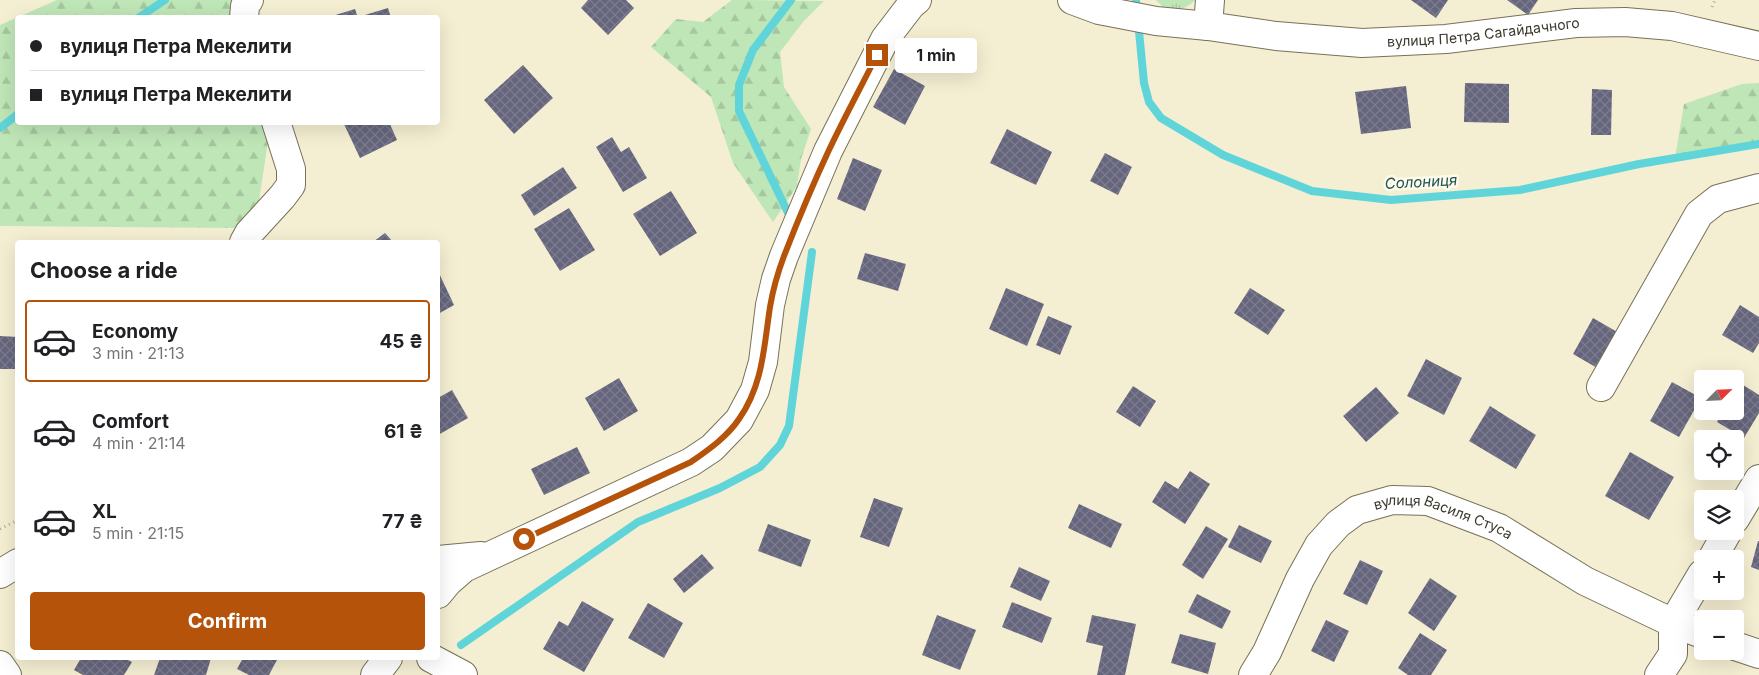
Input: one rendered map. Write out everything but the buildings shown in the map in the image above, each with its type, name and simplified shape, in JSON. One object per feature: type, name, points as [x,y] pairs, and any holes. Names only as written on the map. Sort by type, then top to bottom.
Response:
[{"type":"street","points":[[244,15],[244,6],[249,0]]},
{"type":"street","points":[[440,592],[464,568],[691,462],[712,448],[739,420],[755,390],[763,362],[770,306],[776,279],[828,151],[886,39],[911,4],[917,0]]},
{"type":"street","name":"вулиця Петра Сагайдачного","points":[[1072,0],[1098,10],[1156,21],[1209,13],[1276,36],[1362,43],[1446,39],[1576,23],[1625,22],[1672,26],[1759,46]]},
{"type":"street","points":[[245,240],[291,184],[290,169],[277,125]]},
{"type":"street","points":[[1601,387],[1699,214],[1718,199],[1759,188]]},
{"type":"street","points":[[1744,504],[1759,479]]},
{"type":"street","name":"вулиця Василя Стуса","points":[[1253,675],[1267,652],[1300,579],[1319,545],[1338,524],[1356,510],[1392,500],[1428,501],[1499,528],[1585,581],[1673,623],[1694,631]]},
{"type":"street","points":[[440,560],[490,555]]},
{"type":"street","points":[[0,574],[15,565]]},
{"type":"street","points":[[1659,675],[1673,654],[1673,623],[1694,588]]},
{"type":"street","points":[[1744,649],[1759,654]]},
{"type":"street","points":[[375,675],[386,660]]},
{"type":"street","points":[[436,660],[463,675]]},
{"type":"street","points":[[0,665],[7,675]]},
{"type":"path","points":[[0,529],[15,522]]},
{"type":"green space","points":[[57,0],[235,0],[234,15],[23,15]]},
{"type":"green space","points":[[732,0],[824,1],[803,22],[780,52],[784,87],[811,129],[801,159],[797,186],[773,222],[733,163],[711,97],[651,47],[676,19],[703,22]]},
{"type":"green space","points":[[1156,0],[1196,0],[1183,8],[1167,11]]},
{"type":"green space","points":[[15,18],[15,125],[266,125],[269,135],[258,207],[240,228],[0,226],[0,25]]},
{"type":"green space","points":[[1759,83],[1759,144],[1675,158],[1684,104],[1742,84]]},
{"type":"waterway","name":"Солониця","points":[[142,15],[165,0]]},
{"type":"waterway","points":[[791,0],[753,50],[739,85],[739,111],[791,219]]},
{"type":"waterway","name":"Солониця","points":[[1136,0],[1144,83],[1149,102],[1161,118],[1223,155],[1312,191],[1391,200],[1520,190],[1639,164],[1759,144]]},
{"type":"waterway","name":"Солониця","points":[[0,128],[15,116]]},
{"type":"waterway","points":[[461,645],[638,522],[720,488],[760,467],[780,445],[789,426],[812,252]]},
{"type":"route","points":[[524,539],[691,462],[712,448],[739,420],[755,390],[763,362],[770,306],[776,279],[784,256],[828,151],[877,55]]}]
